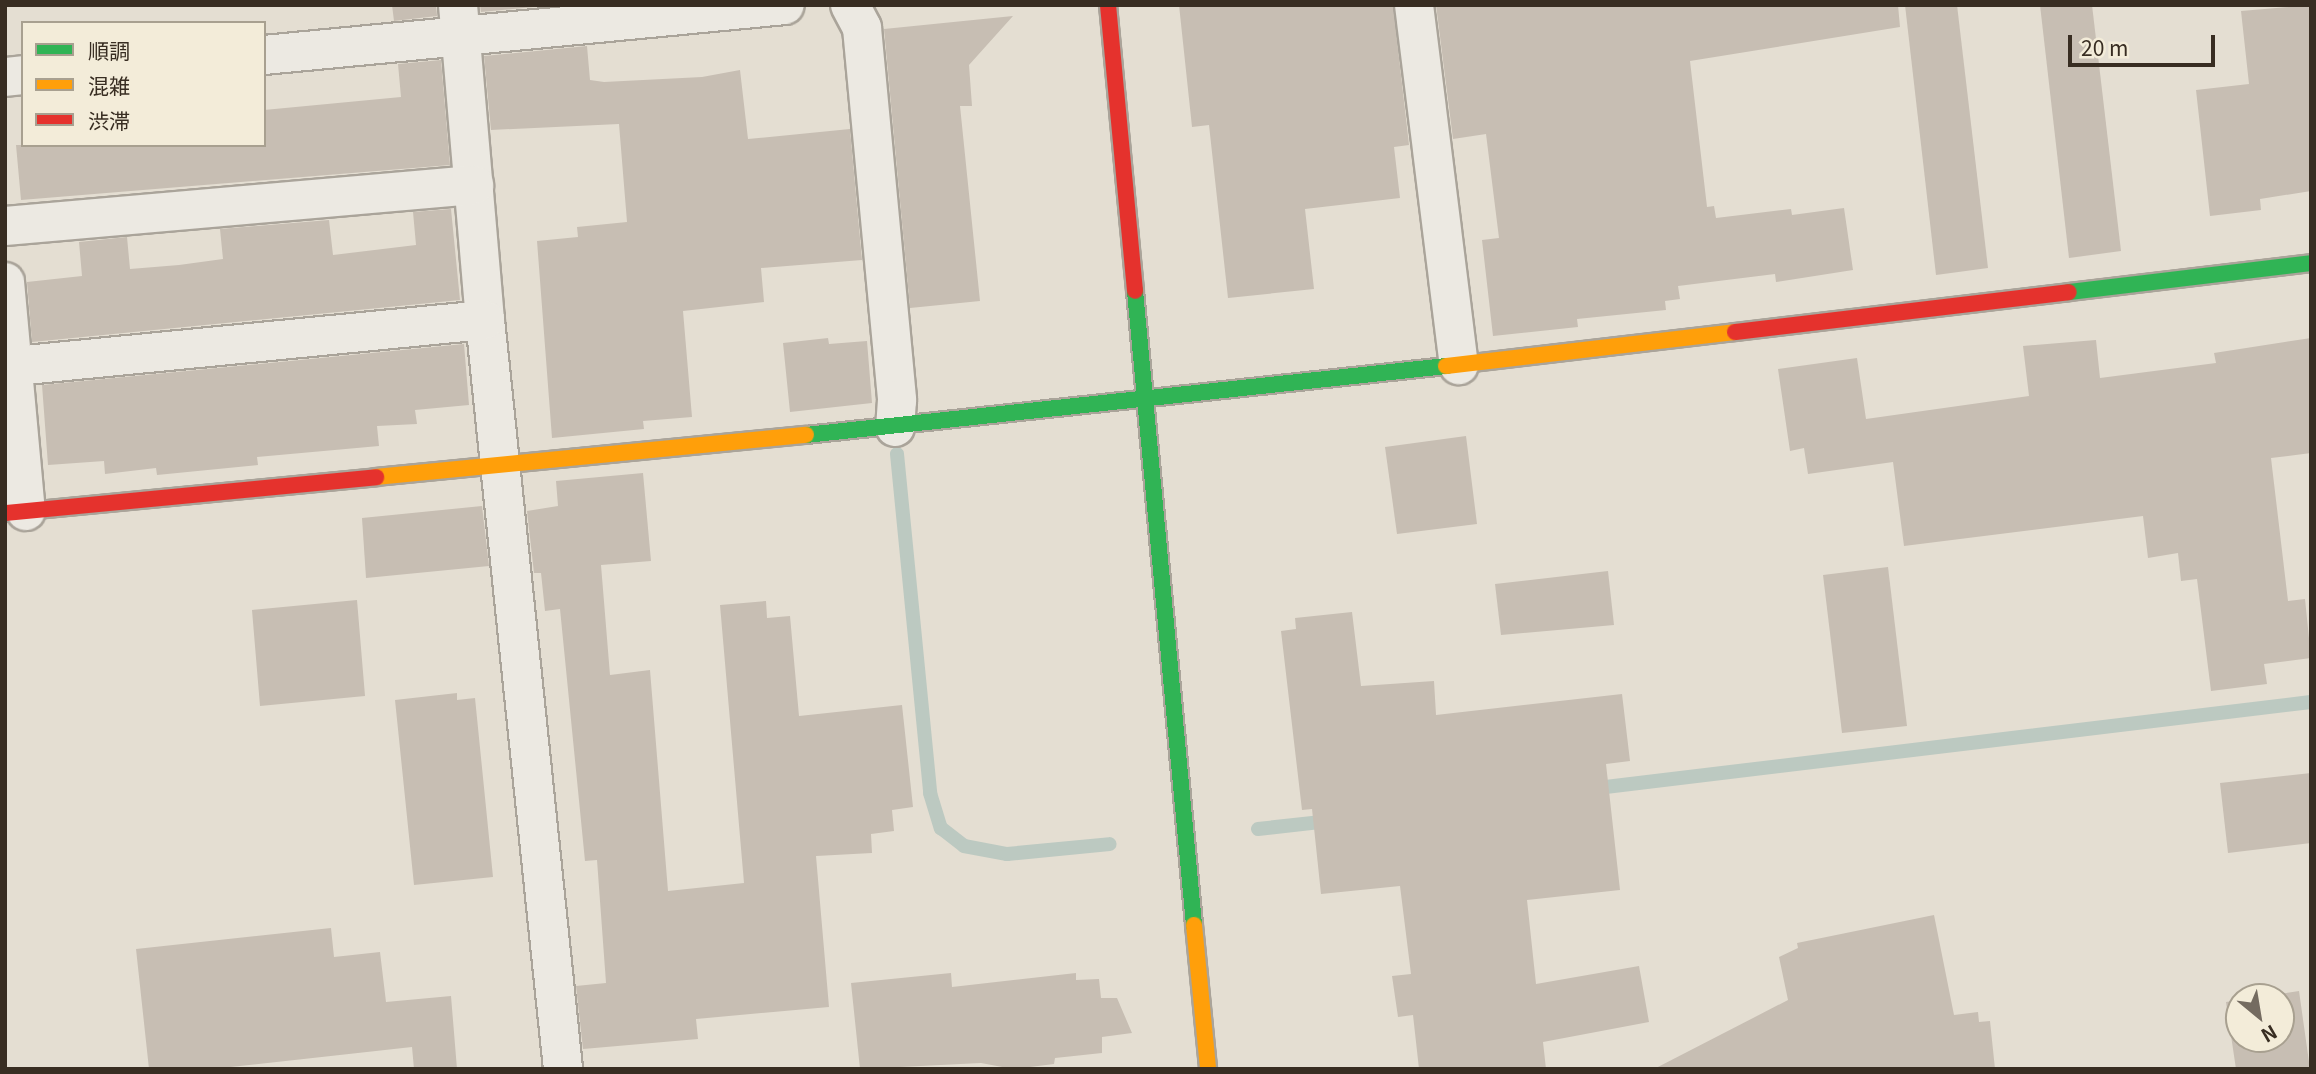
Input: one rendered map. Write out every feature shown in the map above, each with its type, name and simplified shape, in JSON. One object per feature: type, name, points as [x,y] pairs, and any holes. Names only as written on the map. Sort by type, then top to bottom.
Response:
[{"type":"street","points":[[460,19],[785,5]]},
{"type":"street","points":[[850,5],[862,28],[897,400],[895,427]]},
{"type":"street","points":[[1108,5],[1208,1069]]},
{"type":"street","points":[[1414,5],[1459,365]]},
{"type":"street","points":[[266,55],[447,39],[460,19]]},
{"type":"street","points":[[460,19],[485,320],[503,466],[563,1069]]},
{"type":"street","points":[[5,226],[474,185]]},
{"type":"street","points":[[5,282],[16,512],[1145,402],[2311,262]]},
{"type":"street","points":[[9,366],[485,320]]},
{"type":"building","points":[[392,5],[436,5],[437,16],[394,21]]},
{"type":"building","points":[[480,5],[553,5],[481,12]]},
{"type":"building","points":[[1179,5],[1393,5],[1409,145],[1394,147],[1400,198],[1305,209],[1314,289],[1228,298],[1209,125],[1192,127]]},
{"type":"building","points":[[1436,5],[1898,5],[1900,27],[1690,61],[1707,207],[1714,206],[1716,218],[1791,209],[1792,215],[1844,208],[1853,270],[1776,282],[1775,274],[1678,286],[1680,299],[1665,301],[1666,310],[1577,319],[1578,327],[1493,336],[1482,240],[1499,238],[1486,134],[1453,139]]},
{"type":"building","points":[[1905,5],[1957,5],[1988,268],[1936,275]]},
{"type":"building","points":[[2040,5],[2092,5],[2121,251],[2069,258]]},
{"type":"building","points":[[2311,5],[2311,191],[2260,199],[2261,210],[2210,216],[2196,90],[2249,84],[2241,11]]},
{"type":"building","points":[[1013,16],[969,65],[972,106],[960,106],[980,301],[910,308],[884,29]]},
{"type":"building","points":[[587,46],[590,80],[604,82],[702,77],[740,70],[748,139],[850,129],[862,260],[761,268],[764,302],[683,311],[692,417],[643,421],[644,429],[552,438],[537,241],[578,237],[577,227],[627,222],[619,124],[491,130],[484,56]]},
{"type":"building","points":[[441,60],[450,165],[21,200],[16,145],[266,147],[266,110],[401,97],[398,64]]},
{"type":"building","points":[[451,209],[460,300],[32,342],[27,282],[82,276],[79,242],[127,237],[130,269],[179,265],[223,259],[220,229],[329,220],[333,255],[416,245],[413,212]]},
{"type":"building","points":[[828,338],[829,344],[867,341],[872,403],[790,412],[783,343]]},
{"type":"building","points":[[2311,338],[2311,453],[2271,458],[2288,601],[2305,599],[2311,658],[2264,664],[2267,684],[2211,691],[2197,579],[2181,581],[2178,553],[2148,558],[2143,516],[1904,546],[1893,462],[1808,474],[1804,448],[1790,451],[1778,369],[1857,358],[1866,419],[2029,396],[2023,346],[2096,340],[2100,378],[2216,363],[2214,353]]},
{"type":"building","points":[[464,344],[469,405],[415,410],[417,424],[377,426],[379,446],[257,457],[258,465],[157,475],[156,468],[105,474],[104,461],[48,465],[42,385]]},
{"type":"building","points":[[1466,436],[1477,524],[1397,534],[1385,447]]},
{"type":"building","points":[[643,473],[651,561],[601,565],[610,675],[650,670],[668,891],[744,883],[720,605],[766,601],[767,618],[790,616],[799,716],[902,705],[913,807],[892,810],[894,831],[871,834],[872,853],[816,856],[829,1007],[696,1019],[698,1039],[583,1049],[576,986],[606,983],[597,860],[585,861],[560,609],[545,611],[541,573],[534,573],[527,511],[558,506],[556,481]]},
{"type":"building","points":[[482,506],[489,566],[366,578],[362,518]]},
{"type":"building","points":[[1888,567],[1907,726],[1842,733],[1823,575]]},
{"type":"building","points":[[1608,571],[1614,625],[1501,635],[1495,584]]},
{"type":"building","points":[[357,600],[365,696],[260,706],[252,610]]},
{"type":"building","points":[[1352,612],[1361,686],[1434,681],[1436,715],[1622,694],[1630,761],[1606,764],[1620,890],[1527,900],[1536,984],[1639,966],[1649,1022],[1543,1042],[1546,1069],[1419,1069],[1413,1015],[1398,1017],[1392,976],[1411,974],[1400,886],[1321,894],[1312,809],[1302,810],[1281,631],[1296,629],[1295,618]]},
{"type":"building","points":[[457,693],[457,700],[475,698],[493,877],[414,885],[395,700]]},
{"type":"building","points":[[2311,773],[2311,843],[2228,853],[2220,783]]},
{"type":"building","points":[[1934,915],[1954,1015],[1978,1012],[1979,1022],[1990,1021],[1995,1069],[1654,1069],[1788,1000],[1779,957],[1798,948],[1797,943]]},
{"type":"building","points":[[331,928],[334,957],[380,952],[386,1002],[451,996],[457,1069],[414,1069],[412,1047],[212,1069],[149,1069],[136,949]]},
{"type":"building","points":[[951,973],[952,987],[1076,973],[1076,980],[1099,979],[1101,998],[1117,998],[1132,1033],[1102,1037],[1102,1053],[1055,1058],[1054,1064],[1013,1069],[981,1063],[860,1069],[851,983]]},
{"type":"building","points":[[2299,991],[2310,1069],[2236,1069],[2234,1053],[2295,1053],[2295,992]]},
{"type":"waterway","points":[[897,454],[930,793],[941,828],[964,846],[1007,854],[1110,844]]},
{"type":"waterway","points":[[1589,789],[2311,702]]},
{"type":"waterway","points":[[1258,829],[1329,821]]},
{"type":"traffic: fast","points":[[2069,292],[2311,263]]},
{"type":"traffic: fast","points":[[1135,291],[1194,925]]},
{"type":"traffic: fast","points":[[806,435],[1446,366]]},
{"type":"traffic: slow","points":[[1446,366],[1735,332]]},
{"type":"traffic: slow","points":[[376,477],[806,435]]},
{"type":"traffic: slow","points":[[1194,925],[1208,1069]]},
{"type":"traffic: jam","points":[[1108,5],[1135,291]]},
{"type":"traffic: jam","points":[[1735,332],[2069,292]]},
{"type":"traffic: jam","points":[[5,513],[376,477]]}]
